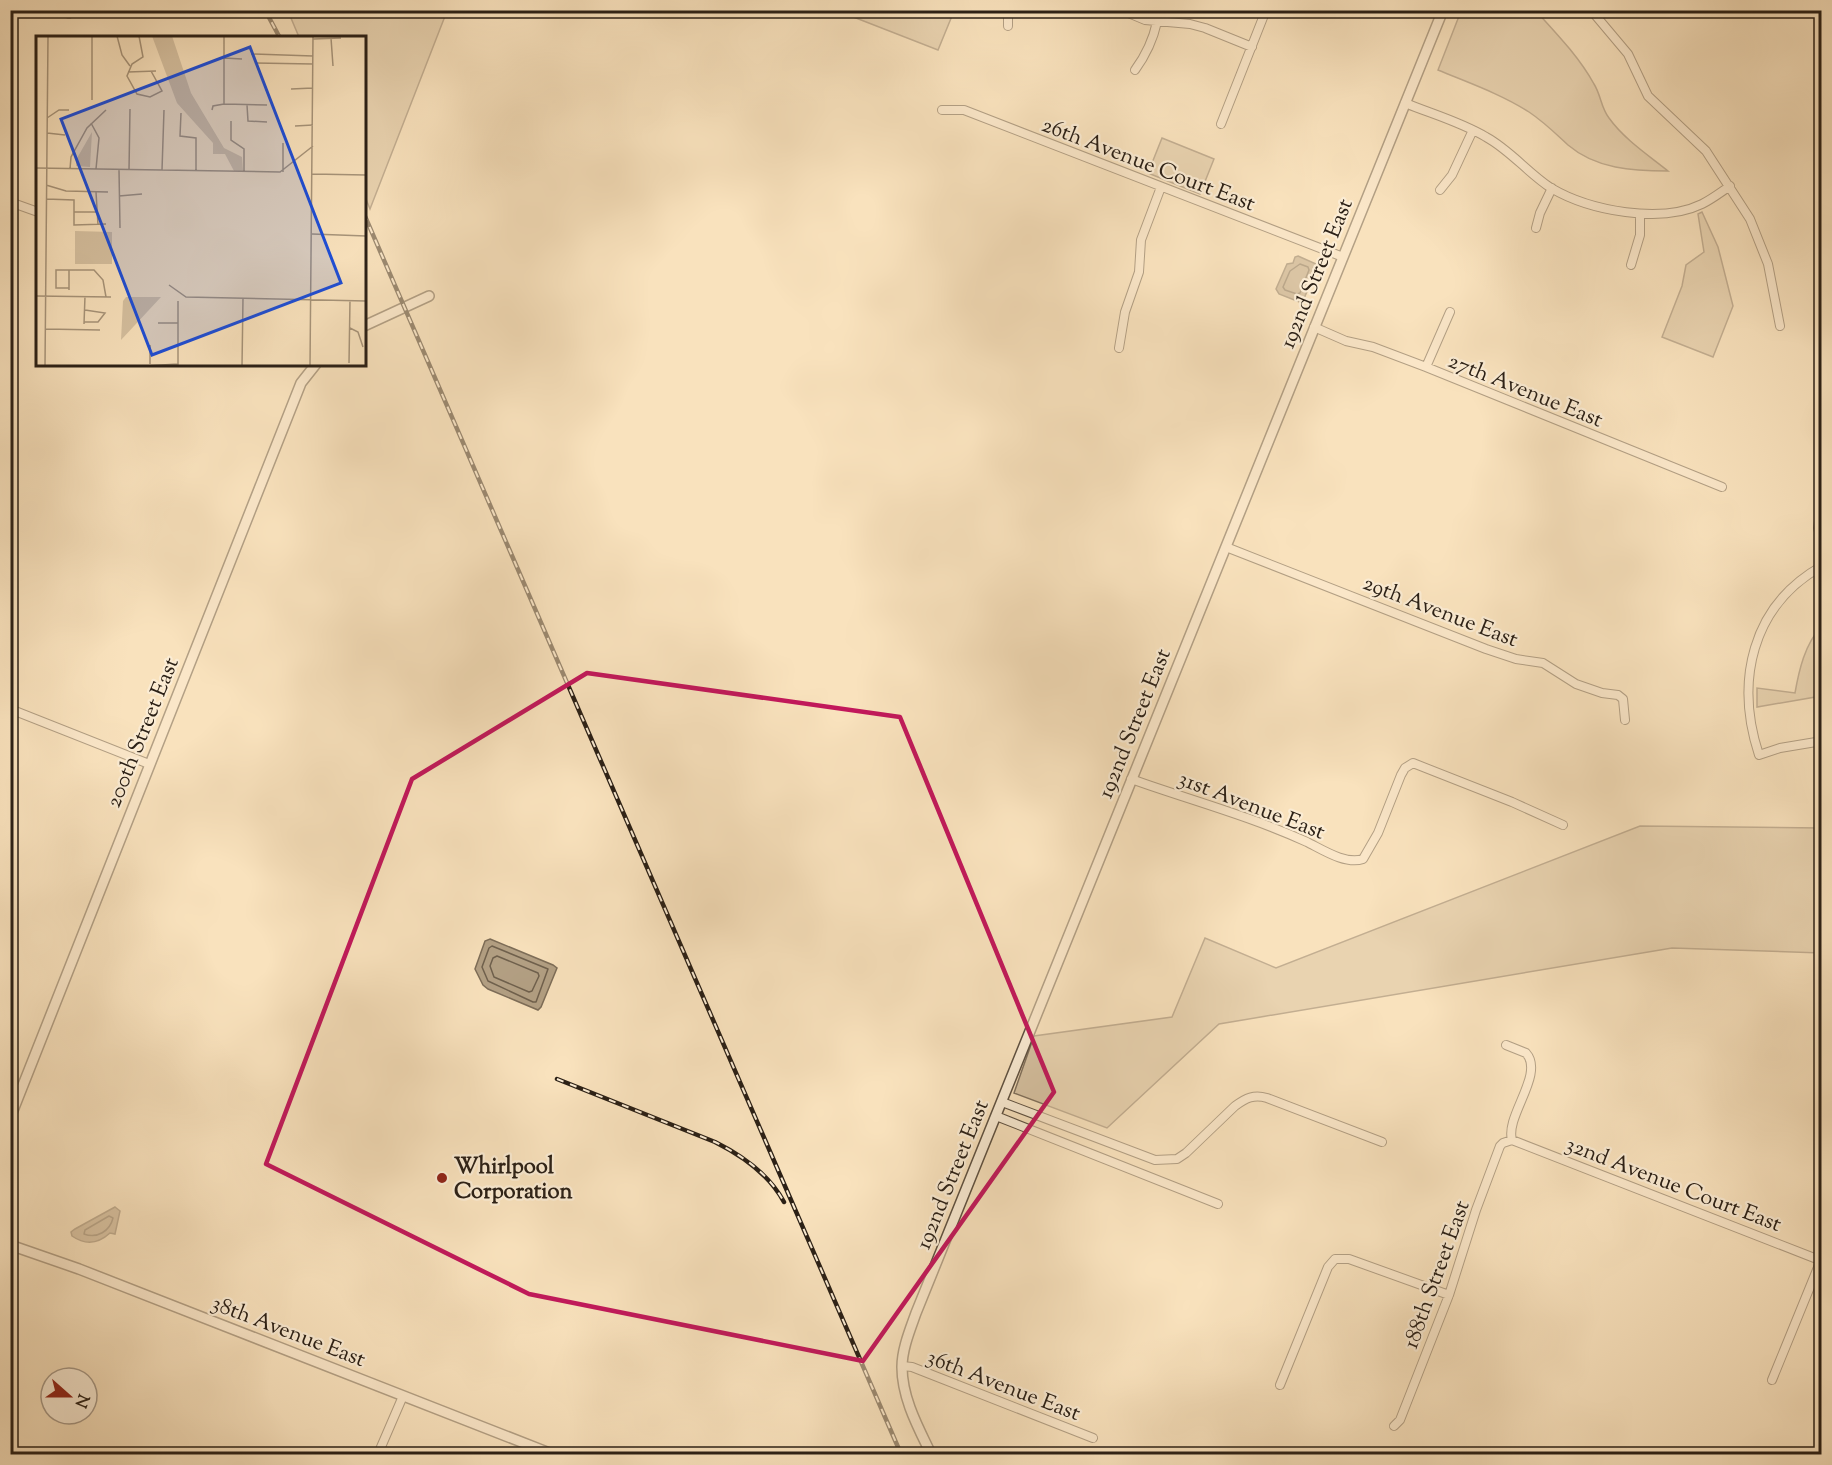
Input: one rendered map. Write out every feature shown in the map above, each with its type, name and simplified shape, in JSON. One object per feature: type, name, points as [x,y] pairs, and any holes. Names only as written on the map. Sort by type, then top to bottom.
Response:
[{"type":"street","points":[[60,10],[69,14]]},
{"type":"street","points":[[1008,10],[1008,26]]},
{"type":"street","points":[[1121,10],[1145,20],[1190,24],[1205,28],[1252,47]]},
{"type":"street","points":[[1221,124],[1266,10]]},
{"type":"street","name":"192nd Street East","points":[[931,1455],[905,1394],[902,1366],[915,1313],[1443,10]]},
{"type":"street","points":[[1591,10],[1628,54],[1648,96],[1706,151],[1750,219],[1768,264],[1780,326]]},
{"type":"street","points":[[1135,70],[1145,57],[1157,22]]},
{"type":"street","points":[[1405,103],[1473,130],[1504,149],[1552,188],[1585,203],[1609,210],[1640,214],[1680,210],[1702,204],[1730,186]]},
{"type":"street","name":"26th Avenue Court East","points":[[942,110],[964,110],[1343,257]]},
{"type":"street","points":[[1440,190],[1452,175],[1473,130]]},
{"type":"street","points":[[1119,348],[1125,312],[1139,272],[1142,240],[1161,187]]},
{"type":"street","points":[[1536,228],[1540,213],[1552,188]]},
{"type":"street","points":[[10,202],[36,211]]},
{"type":"street","points":[[1631,265],[1640,235],[1640,214]]},
{"type":"street","points":[[366,325],[429,296]]},
{"type":"street","points":[[1426,367],[1450,312]]},
{"type":"street","name":"27th Avenue East","points":[[1314,327],[1346,341],[1373,347],[1426,367],[1722,487]]},
{"type":"street","name":"200th Street East","points":[[10,1118],[301,383],[314,366]]},
{"type":"street","points":[[1821,501],[1818,528],[1821,543]]},
{"type":"street","name":"29th Avenue East","points":[[1226,547],[1486,649],[1516,659],[1543,663],[1576,684],[1602,693],[1618,695],[1623,699],[1625,720]]},
{"type":"street","points":[[1821,566],[1804,578],[1782,599],[1765,625],[1753,654],[1749,672],[1748,708],[1759,754],[1821,741]]},
{"type":"street","points":[[10,709],[149,764]]},
{"type":"street","name":"31st Avenue East","points":[[1131,779],[1281,830],[1332,854],[1360,861],[1367,855],[1378,833],[1401,775],[1405,768],[1413,763],[1563,825]]},
{"type":"street","points":[[1506,1045],[1526,1053],[1530,1063],[1528,1083],[1511,1129],[1512,1140]]},
{"type":"street","points":[[1002,1102],[1155,1160],[1177,1159],[1235,1106],[1244,1099],[1254,1096],[1267,1098],[1382,1142]]},
{"type":"street","points":[[996,1116],[1218,1204]]},
{"type":"street","name":"32nd Avenue Court East","points":[[1512,1140],[1821,1260]]},
{"type":"street","name":"188th Street East","points":[[1394,1426],[1400,1420],[1449,1295],[1476,1210],[1500,1146],[1512,1140]]},
{"type":"street","name":"38th Avenue East","points":[[10,1245],[90,1273],[552,1455]]},
{"type":"street","points":[[1280,1385],[1328,1267],[1339,1257],[1449,1295]]},
{"type":"street","points":[[1772,1380],[1821,1260]]},
{"type":"street","name":"36th Avenue East","points":[[902,1366],[912,1367],[1093,1438]]},
{"type":"street","points":[[378,1455],[403,1396]]},
{"type":"highlighted area","points":[[587,673],[900,717],[1054,1092],[863,1361],[529,1294],[266,1164],[412,779]]},
{"type":"shaded area","points":[[288,11],[447,11],[370,209],[366,199],[366,36],[299,36]]},
{"type":"shaded area","points":[[838,11],[954,11],[938,50]]},
{"type":"shaded area","points":[[1461,11],[1536,11],[1582,64],[1596,88],[1606,114],[1615,126],[1668,171],[1615,167],[1591,159],[1568,145],[1529,112],[1485,89],[1438,70]]},
{"type":"shaded area","points":[[1162,138],[1214,159],[1200,194],[1148,173]]},
{"type":"shaded area","points":[[1702,212],[1718,247],[1733,306],[1713,357],[1662,337],[1682,286],[1686,265],[1704,252],[1698,214]]},
{"type":"shaded area","points":[[1821,627],[1821,696],[1757,707],[1757,688],[1795,693],[1807,649]]},
{"type":"shaded area","points":[[1640,826],[1821,828],[1821,953],[1672,948],[1219,1024],[1107,1128],[1014,1093],[1034,1036],[1172,1017],[1205,938],[1276,968]]},
{"type":"water","points":[[1298,256],[1316,264],[1316,271],[1302,303],[1279,294],[1276,289],[1287,264],[1293,263],[1295,257]]},
{"type":"water","points":[[490,939],[557,968],[538,1010],[483,985],[475,969],[485,941]]},
{"type":"water","points":[[115,1207],[120,1211],[115,1234],[110,1233],[91,1242],[72,1236],[71,1232],[75,1229]]},
{"type":"railway","points":[[265,10],[279,36]]},
{"type":"railway","points":[[366,219],[901,1454]]},
{"type":"railway","points":[[557,1079],[725,1147],[763,1174],[784,1202]]},
{"type":"place","name":"Whirlpool Corporation","points":[[442,1178]]}]
